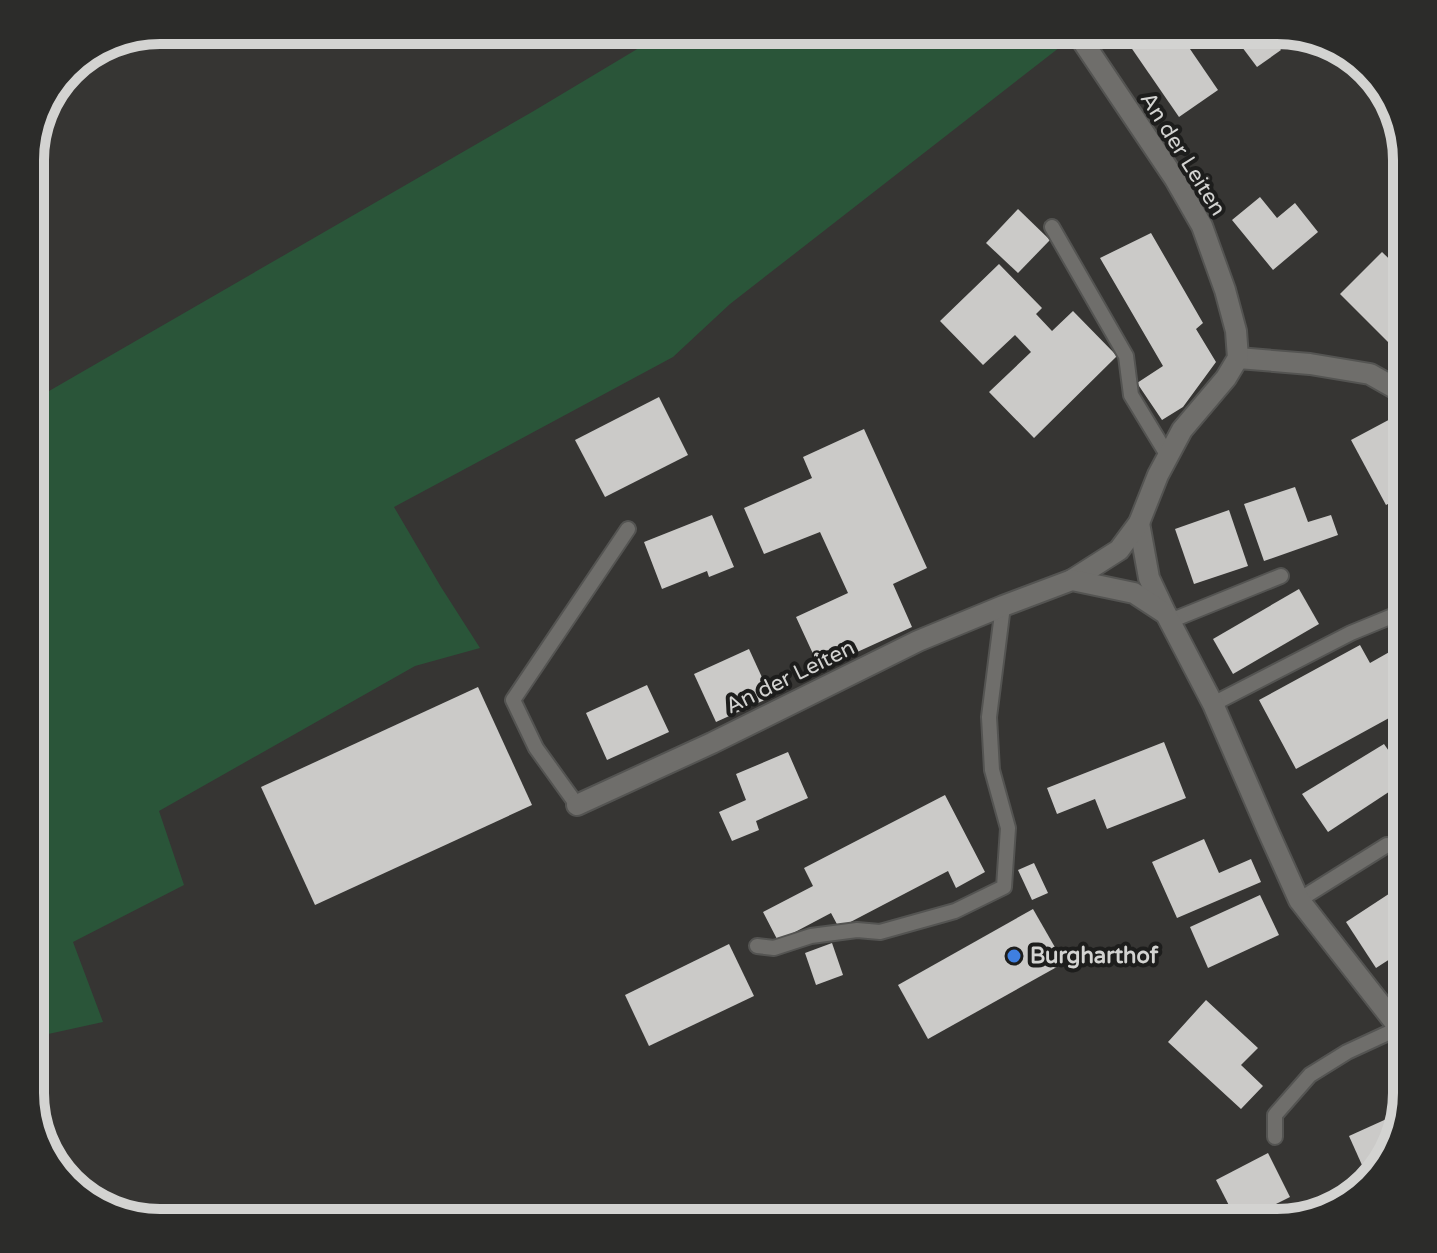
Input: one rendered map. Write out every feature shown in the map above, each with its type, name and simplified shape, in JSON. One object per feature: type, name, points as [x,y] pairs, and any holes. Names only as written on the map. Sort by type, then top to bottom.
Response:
[{"type":"street","name":"An der Leiten","points":[[577,805],[712,743],[918,641],[1072,580],[1119,550],[1139,523],[1158,475],[1182,430],[1226,378],[1238,358],[1236,331],[1202,226],[1175,179],[1084,44]]},
{"type":"street","points":[[1238,358],[1310,364],[1370,374],[1393,387]]},
{"type":"street","points":[[1139,523],[1149,578],[1213,704],[1299,900],[1393,1020]]},
{"type":"street","points":[[1072,580],[1134,593],[1168,618]]},
{"type":"lane","points":[[1052,227],[1126,356],[1131,395],[1168,456]]},
{"type":"lane","points":[[577,805],[536,748],[513,700],[628,529]]},
{"type":"lane","points":[[1168,618],[1281,576]]},
{"type":"lane","points":[[757,946],[774,948],[811,936],[857,930],[880,932],[955,911],[1004,887],[1008,828],[992,770],[989,717],[1003,606]]},
{"type":"lane","points":[[1213,704],[1351,633],[1393,616]]},
{"type":"lane","points":[[1299,900],[1387,845]]},
{"type":"lane","points":[[1275,1137],[1275,1115],[1310,1075],[1347,1052],[1393,1036]]},
{"type":"green space","points":[[646,44],[1064,44],[730,304],[673,357],[394,507],[480,648],[415,666],[159,811],[184,885],[73,942],[103,1022],[44,1035],[44,394]]},
{"type":"building","points":[[1129,44],[1187,44],[1218,90],[1179,117]]},
{"type":"building","points":[[1240,44],[1277,44],[1281,50],[1257,67]]},
{"type":"building","points":[[1260,197],[1277,218],[1295,203],[1318,232],[1273,270],[1232,220]]},
{"type":"building","points":[[1018,209],[1050,240],[1018,273],[986,243]]},
{"type":"building","points":[[1151,233],[1203,323],[1196,329],[1216,362],[1183,407],[1162,420],[1137,383],[1163,366],[1100,258]]},
{"type":"building","points":[[1382,252],[1393,263],[1393,347],[1340,294]]},
{"type":"building","points":[[999,264],[1042,308],[1036,314],[1052,331],[1073,311],[1117,356],[1034,438],[989,392],[1031,352],[1015,335],[983,365],[940,321]]},
{"type":"building","points":[[659,397],[688,455],[605,497],[575,440]]},
{"type":"building","points":[[1393,418],[1393,501],[1386,505],[1351,440]]},
{"type":"building","points":[[864,429],[927,568],[893,584],[912,627],[820,669],[796,617],[848,593],[820,532],[764,554],[744,508],[812,478],[803,457]]},
{"type":"building","points":[[1295,487],[1308,522],[1331,515],[1338,535],[1264,561],[1244,504]]},
{"type":"building","points":[[1229,510],[1248,566],[1194,584],[1175,529]]},
{"type":"building","points":[[712,515],[734,567],[709,577],[707,571],[662,589],[644,542]]},
{"type":"building","points":[[1299,589],[1319,624],[1233,674],[1213,639]]},
{"type":"building","points":[[1360,645],[1370,663],[1393,650],[1393,716],[1296,769],[1259,700]]},
{"type":"building","points":[[749,649],[771,697],[716,722],[694,674]]},
{"type":"building","points":[[647,685],[669,732],[607,760],[586,713]]},
{"type":"building","points":[[478,687],[532,805],[315,905],[261,787]]},
{"type":"building","points":[[1164,742],[1186,798],[1107,829],[1095,799],[1057,814],[1047,788]]},
{"type":"building","points":[[1384,744],[1393,757],[1393,789],[1328,832],[1302,794]]},
{"type":"building","points":[[788,752],[808,798],[756,821],[759,830],[732,841],[719,812],[746,800],[736,774]]},
{"type":"building","points":[[945,795],[985,872],[956,888],[948,871],[839,928],[831,913],[778,941],[763,912],[813,886],[804,868]]},
{"type":"building","points":[[1204,839],[1219,873],[1251,859],[1261,882],[1177,918],[1152,862]]},
{"type":"building","points":[[1034,863],[1048,893],[1032,900],[1018,870]]},
{"type":"building","points":[[1393,891],[1393,957],[1376,968],[1346,922]]},
{"type":"building","points":[[1260,895],[1279,935],[1208,968],[1190,927]]},
{"type":"building","points":[[1033,909],[1064,963],[928,1039],[898,985]]},
{"type":"building","points":[[832,943],[843,975],[816,985],[805,953]]},
{"type":"building","points":[[729,944],[754,996],[649,1046],[625,995]]},
{"type":"building","points":[[1206,1000],[1258,1048],[1241,1065],[1263,1086],[1241,1109],[1168,1042]]},
{"type":"building","points":[[1390,1117],[1384,1137],[1364,1169],[1349,1136]]},
{"type":"building","points":[[1268,1153],[1290,1197],[1266,1209],[1231,1209],[1216,1180]]},
{"type":"place","name":"Burgharthof","points":[[1014,956]]}]
